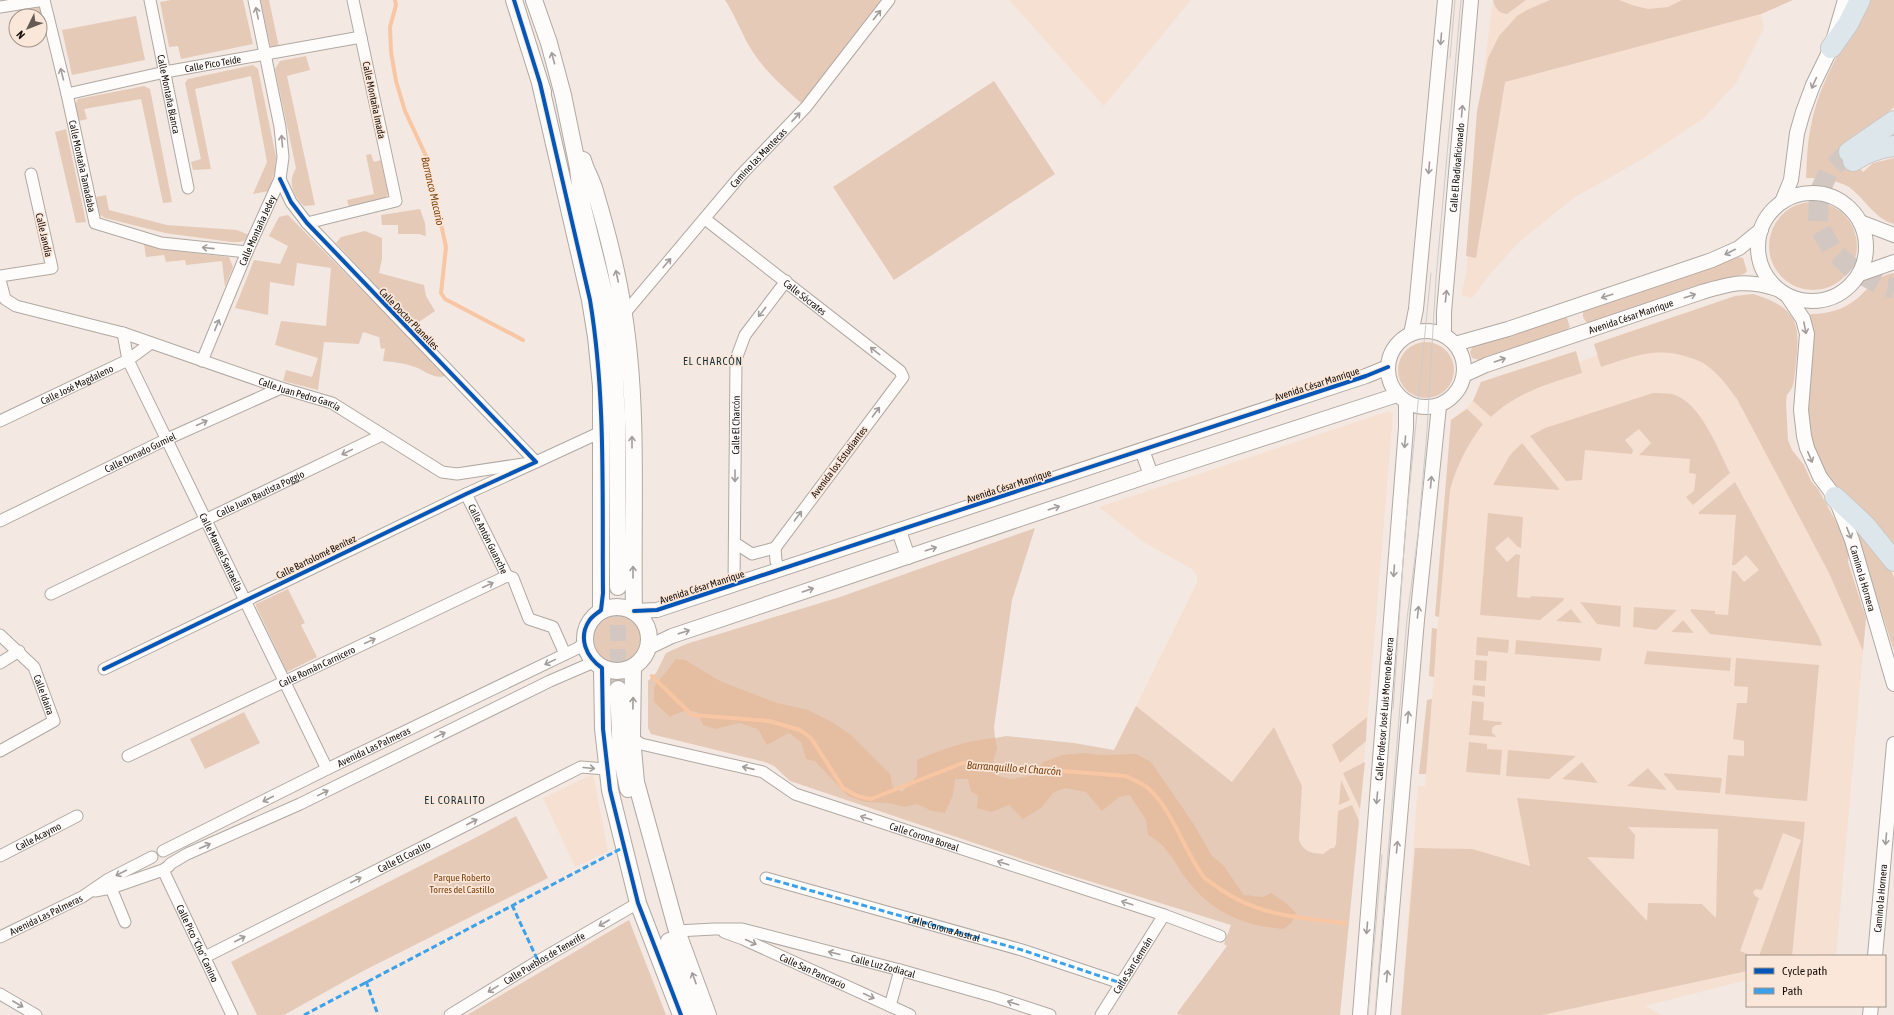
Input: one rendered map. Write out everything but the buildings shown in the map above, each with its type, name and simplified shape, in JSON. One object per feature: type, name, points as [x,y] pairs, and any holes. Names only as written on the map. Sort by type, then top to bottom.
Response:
[{"type":"highway","points":[[1831,48],[1848,24],[1860,0]]},
{"type":"highway","points":[[1894,121],[1851,156],[1866,153],[1882,147],[1894,146]]},
{"type":"highway","points":[[1835,497],[1865,525],[1894,561]]},
{"type":"main road","points":[[514,0],[561,153],[582,204]]},
{"type":"main road","points":[[534,0],[549,43],[563,96],[578,168],[582,204],[604,292],[616,375],[618,588]]},
{"type":"main road","points":[[540,83],[590,300],[596,337],[600,386],[601,432],[601,610]]},
{"type":"main road","points":[[563,96],[577,134],[585,165],[595,190],[613,259],[624,314],[632,390],[634,611]]},
{"type":"main road","points":[[610,607],[624,607],[634,611],[642,618],[648,629],[649,647],[643,659],[634,667],[625,671],[612,672],[598,665],[587,653],[584,643],[584,635],[590,620],[601,610],[610,607]]},
{"type":"main road","points":[[598,665],[606,769],[638,904],[681,1015]]},
{"type":"main road","points":[[634,667],[632,738],[636,782],[677,931],[708,1015]]},
{"type":"main road","points":[[618,689],[621,755],[628,792],[664,929],[695,1015]]},
{"type":"street","name":"Calle Montaña Tamadaba","points":[[0,7],[44,0],[67,94],[95,223],[161,243],[247,252]]},
{"type":"street","name":"Calle Montaña Blanca","points":[[150,0],[188,188]]},
{"type":"street","name":"Calle Montaña Jedey","points":[[202,361],[247,252],[280,179],[283,157],[280,127],[254,0]]},
{"type":"street","name":"Calle Montaña Imada","points":[[306,223],[396,201],[353,0]]},
{"type":"street","name":"Camino las Mantecas","points":[[624,314],[741,175],[806,107],[889,0]]},
{"type":"street","points":[[1411,334],[1416,309],[1445,0]]},
{"type":"street","name":"Calle El Radioaficionado","points":[[1444,335],[1444,312],[1471,0]]},
{"type":"street","points":[[1782,202],[1791,180],[1798,133],[1803,112],[1813,85],[1831,48],[1845,0]]},
{"type":"street","name":"Calle Pico Teide","points":[[67,94],[165,72],[360,37]]},
{"type":"street","name":"Calle Jandía","points":[[0,276],[52,268],[31,174]]},
{"type":"street","name":"Calle Doctor Planelles","points":[[280,179],[291,202],[306,223],[536,462]]},
{"type":"street","points":[[1806,193],[1832,197],[1848,207],[1860,222],[1866,239],[1866,257],[1860,274],[1846,290],[1828,299],[1807,301],[1782,292],[1767,277],[1761,262],[1759,246],[1761,230],[1769,214],[1782,202],[1794,196],[1806,193]]},
{"type":"street","name":"Calle Sócrates","points":[[704,219],[900,370],[903,377]]},
{"type":"street","points":[[1860,222],[1894,235]]},
{"type":"street","points":[[1455,344],[1508,329],[1712,260],[1739,248],[1761,230]]},
{"type":"street","points":[[1860,274],[1894,262]]},
{"type":"street","name":"Calle Juan Pedro García","points":[[0,280],[5,299],[16,306],[123,333],[281,388],[332,403],[442,472],[457,474],[536,462],[601,432]]},
{"type":"street","name":"Calle El Charcón","points":[[734,585],[736,359],[745,334],[786,281]]},
{"type":"street","name":"Avenida César Manrique","points":[[1464,375],[1486,365],[1725,286],[1758,282],[1782,292]]},
{"type":"street","name":"Camino la Hornera","points":[[1782,292],[1803,319],[1807,334],[1801,410],[1804,436],[1811,459],[1820,477],[1835,497],[1852,540],[1894,684]]},
{"type":"street","points":[[1425,331],[1444,335],[1455,344],[1463,359],[1464,375],[1456,394],[1439,406],[1429,408],[1416,407],[1402,399],[1390,382],[1388,367],[1390,357],[1394,347],[1411,334],[1425,331]]},
{"type":"street","name":"Calle Manuel Santaella","points":[[123,333],[128,360],[327,769]]},
{"type":"street","name":"Calle José Magdaleno","points":[[0,421],[128,360],[151,343]]},
{"type":"street","name":"Avenida César Manrique","points":[[634,611],[657,610],[1366,376],[1388,367]]},
{"type":"street","name":"Avenida los Estudiantes","points":[[775,548],[903,377]]},
{"type":"street","name":"Calle Donado Gumiel","points":[[0,521],[167,439],[281,388]]},
{"type":"street","points":[[649,647],[672,636],[1150,475],[1402,399]]},
{"type":"street","name":"Calle Profesor José Luis Moreno Becerra","points":[[1360,1015],[1406,428],[1402,399]]},
{"type":"street","points":[[1383,1015],[1416,628],[1439,406]]},
{"type":"street","name":"Calle Juan Bautista Poggio","points":[[51,594],[382,435]]},
{"type":"street","points":[[1142,450],[1150,475]]},
{"type":"street","name":"Calle Bartolomé Benítez","points":[[104,669],[466,494],[536,462]]},
{"type":"street","name":"Calle Antón Guanche","points":[[466,494],[507,576],[513,578],[529,619],[553,627],[565,654]]},
{"type":"street","points":[[899,531],[908,557]]},
{"type":"street","points":[[735,543],[752,554],[775,548],[776,561],[780,570]]},
{"type":"street","name":"Calle Román Carnicero","points":[[128,756],[507,576]]},
{"type":"street","name":"Calle Idaira","points":[[0,635],[19,651],[34,667],[54,721],[0,751]]},
{"type":"street","name":"Avenida Las Palmeras","points":[[163,851],[327,769],[565,654],[584,643]]},
{"type":"street","points":[[0,662],[19,651]]},
{"type":"street","name":"Avenida Las Palmeras","points":[[92,892],[111,888],[164,868],[186,854],[300,804],[550,681],[598,665]]},
{"type":"street","name":"Calle Corona Boreal","points":[[632,738],[641,744],[763,772],[795,794],[1164,915],[1220,936]]},
{"type":"street","name":"Camino la Hornera","points":[[1875,955],[1894,744]]},
{"type":"street","name":"Calle El Coralito","points":[[205,956],[581,767],[606,769]]},
{"type":"street","name":"Calle Acaymo","points":[[0,856],[77,816]]},
{"type":"street","points":[[163,851],[171,859],[164,868],[153,867],[152,857],[154,853],[163,851]]},
{"type":"street","name":"Avenida Las Palmeras","points":[[0,937],[92,892],[107,880],[152,857]]},
{"type":"street","name":"Calle Pico \"Cho\" Canino","points":[[164,868],[232,1015]]},
{"type":"street","name":"Calle Corona Austral","points":[[766,878],[1022,950],[1121,983]]},
{"type":"street","points":[[111,888],[125,922]]},
{"type":"street","name":"Calle Pueblos de Tenerife","points":[[450,1015],[538,961],[638,904]]},
{"type":"street","name":"Calle San Germán","points":[[1101,1015],[1164,915]]},
{"type":"street","name":"Calle Luz Zodiacal","points":[[677,931],[714,928],[742,929],[900,970],[995,997],[1050,1015]]},
{"type":"street","name":"Calle San Pancracio","points":[[714,928],[743,939],[910,1015]]},
{"type":"street","points":[[890,1006],[900,970]]},
{"type":"street","points":[[0,994],[36,1015]]},
{"type":"shaded area","points":[[1009,0],[1191,0],[1104,106]]},
{"type":"shaded area","points":[[1493,0],[1793,0],[1761,14],[1764,28],[1736,83],[1704,118],[1641,160],[1575,197],[1519,242],[1490,274],[1472,298],[1461,295],[1466,275],[1483,79]]},
{"type":"shaded area","points":[[1701,308],[1785,436],[1866,618],[1836,955],[1746,955],[1746,980],[1645,1006],[1662,1015],[1401,1015],[1418,786],[1425,786],[1426,775],[1419,774],[1427,700],[1432,699],[1434,677],[1429,676],[1432,628],[1437,629],[1439,617],[1435,616],[1451,420],[1469,406],[1478,392],[1481,382],[1576,351],[1579,362],[1598,355],[1594,344]]},
{"type":"shaded area","points":[[1389,411],[1393,414],[1356,856],[1312,853],[1307,852],[1299,840],[1302,786],[1274,727],[1232,782],[1136,706],[1197,583],[1197,576],[1192,569],[1142,541],[1099,507]]},
{"type":"shaded area","points":[[676,659],[685,660],[720,681],[777,703],[808,710],[832,722],[851,735],[890,774],[893,787],[902,792],[917,776],[917,760],[955,746],[985,739],[995,738],[997,749],[993,761],[998,776],[1011,779],[1034,775],[1043,762],[1062,755],[1084,753],[1101,755],[1136,754],[1151,762],[1193,823],[1212,856],[1223,865],[1244,895],[1263,897],[1271,893],[1286,903],[1296,913],[1292,922],[1284,929],[1269,927],[1240,920],[1204,899],[1184,876],[1173,858],[1160,843],[1148,835],[1146,820],[1130,795],[1119,797],[1102,811],[1086,792],[1065,788],[1053,793],[1042,807],[1023,819],[1009,805],[992,812],[977,808],[978,796],[971,791],[968,779],[955,779],[953,795],[945,813],[932,811],[917,804],[905,807],[889,803],[865,802],[848,796],[815,761],[806,759],[801,742],[789,733],[767,745],[758,729],[739,723],[715,729],[703,725],[698,713],[695,712],[684,711],[670,717],[654,702],[654,687]]},
{"type":"shaded area","points":[[593,774],[608,851],[575,867],[543,798]]},
{"type":"green space","points":[[171,0],[243,0],[253,44],[181,59],[178,46],[169,47],[160,2]]},
{"type":"green space","points":[[260,0],[269,0],[279,47],[271,49]]},
{"type":"green space","points":[[725,0],[889,0],[806,107],[760,62],[748,44]]},
{"type":"green space","points":[[1493,0],[1526,0],[1507,14],[1498,10]]},
{"type":"green space","points":[[1550,0],[1619,0],[1648,9],[1668,7],[1682,0],[1793,0],[1761,14],[1505,82],[1476,258],[1466,256],[1477,111],[1488,58],[1499,36],[1517,16]]},
{"type":"green space","points":[[1869,0],[1894,0],[1894,107],[1883,117],[1842,145],[1863,172],[1873,163],[1894,158],[1894,224],[1880,217],[1857,194],[1845,185],[1816,178],[1806,178],[1807,152],[1810,132],[1820,93],[1843,45]]},
{"type":"green space","points":[[136,16],[145,60],[72,75],[62,30]]},
{"type":"green space","points":[[306,56],[310,70],[287,76],[315,205],[304,206],[297,198],[292,188],[293,173],[296,168],[275,69],[280,61]]},
{"type":"green space","points":[[253,65],[258,69],[276,157],[275,170],[269,191],[253,194],[267,162],[251,76],[195,89],[211,169],[193,170],[191,162],[201,159],[185,83],[188,79]]},
{"type":"green space","points":[[994,81],[1055,174],[894,280],[833,187]]},
{"type":"green space","points":[[144,86],[150,89],[172,202],[163,203],[141,99],[84,109],[87,119],[79,121],[75,105],[78,99]]},
{"type":"green space","points":[[66,129],[86,222],[76,223],[55,132]]},
{"type":"green space","points":[[371,154],[374,162],[381,160],[388,194],[385,199],[349,207],[347,200],[374,194],[366,155]]},
{"type":"green space","points":[[106,195],[109,210],[167,225],[237,230],[249,235],[247,240],[231,242],[165,233],[105,218],[100,215],[96,197]]},
{"type":"green space","points":[[1813,202],[1830,206],[1844,215],[1853,229],[1857,246],[1853,263],[1844,277],[1830,286],[1813,290],[1796,286],[1782,277],[1773,263],[1769,246],[1773,229],[1782,215],[1796,206]]},
{"type":"green space","points":[[420,209],[425,223],[426,236],[419,234],[398,234],[398,225],[382,225],[381,215]]},
{"type":"green space","points":[[288,215],[447,376],[438,377],[411,366],[383,361],[385,348],[381,349],[379,337],[363,332],[359,344],[324,342],[318,390],[283,381],[286,370],[312,377],[318,358],[275,345],[281,321],[326,326],[331,268],[297,263],[294,286],[270,282],[268,315],[235,308],[254,260],[280,264],[288,246],[269,236],[279,217]]},
{"type":"green space","points":[[365,231],[382,238],[382,259],[379,273],[424,285],[426,296],[435,311],[413,326],[336,243],[341,237]]},
{"type":"green space","points":[[144,244],[159,249],[229,257],[233,267],[225,287],[222,261],[186,265],[185,260],[166,262],[164,255],[146,257]]},
{"type":"green space","points":[[1739,257],[1743,258],[1747,271],[1744,274],[1591,323],[1586,322],[1583,317],[1583,312],[1586,308]]},
{"type":"green space","points":[[1894,273],[1894,550],[1829,479],[1811,442],[1807,407],[1809,317],[1811,314],[1826,313],[1852,303],[1877,280]]},
{"type":"green space","points":[[1753,294],[1770,300],[1783,308],[1791,316],[1796,326],[1797,349],[1794,381],[1792,388],[1787,395],[1786,402],[1788,440],[1792,450],[1804,465],[1811,481],[1818,489],[1845,538],[1849,552],[1848,562],[1866,618],[1863,651],[1829,573],[1737,399],[1714,371],[1702,362],[1674,353],[1643,354],[1601,367],[1594,344],[1735,296]]},
{"type":"green space","points":[[1561,317],[1567,318],[1570,327],[1565,331],[1479,360],[1472,358],[1470,352],[1473,346]]},
{"type":"green space","points":[[1420,342],[1432,342],[1442,346],[1450,354],[1454,364],[1454,376],[1450,386],[1442,394],[1432,398],[1420,398],[1410,394],[1402,386],[1398,376],[1398,364],[1402,354],[1410,346]]},
{"type":"green space","points":[[1576,351],[1582,373],[1545,385],[1522,395],[1501,408],[1491,417],[1473,401],[1481,382]]},
{"type":"green space","points":[[1653,393],[1672,394],[1691,406],[1700,416],[1714,439],[1730,473],[1693,505],[1686,497],[1694,491],[1696,474],[1689,473],[1690,459],[1639,455],[1651,443],[1639,429],[1625,440],[1633,450],[1632,454],[1585,450],[1582,480],[1566,481],[1530,436],[1545,428]]},
{"type":"green space","points":[[1467,409],[1483,424],[1463,456],[1450,490],[1439,617],[1435,616],[1451,420]]},
{"type":"green space","points":[[1522,443],[1560,490],[1493,485],[1510,455]]},
{"type":"green space","points":[[1735,482],[1819,637],[1822,646],[1710,634],[1691,612],[1691,609],[1715,611],[1715,614],[1728,615],[1732,571],[1735,571],[1744,582],[1759,570],[1746,555],[1735,565],[1732,565],[1736,515],[1699,514],[1699,512]]},
{"type":"green space","points":[[1488,513],[1523,517],[1521,548],[1508,537],[1495,548],[1507,562],[1516,554],[1520,555],[1517,597],[1530,598],[1531,596],[1564,598],[1563,601],[1540,620],[1480,615]]},
{"type":"green space","points":[[1035,528],[1012,600],[994,727],[995,738],[1006,736],[1074,743],[1114,750],[1136,706],[1232,782],[1274,727],[1302,786],[1299,840],[1303,847],[1308,851],[1323,854],[1331,848],[1334,848],[1336,844],[1338,811],[1352,805],[1359,821],[1340,1015],[1180,1015],[1177,1013],[1227,946],[1224,944],[1231,925],[1063,873],[790,781],[774,766],[765,762],[651,734],[648,728],[648,681],[656,673],[666,653],[686,644],[840,597]]},
{"type":"green space","points":[[1858,530],[1889,567],[1894,577],[1894,651],[1857,535]]},
{"type":"green space","points":[[288,589],[305,623],[301,625],[317,657],[287,672],[256,604]]},
{"type":"green space","points":[[1580,602],[1621,606],[1620,627],[1597,624]]},
{"type":"green space","points":[[1634,607],[1677,610],[1656,630],[1633,627]]},
{"type":"green space","points":[[1571,609],[1582,623],[1556,621]]},
{"type":"green space","points":[[617,613],[631,617],[639,625],[643,639],[639,653],[631,661],[617,665],[603,661],[595,653],[591,639],[595,625],[603,617]]},
{"type":"green space","points":[[1683,620],[1694,633],[1671,632]]},
{"type":"green space","points":[[1432,628],[1437,629],[1434,677],[1429,676]]},
{"type":"green space","points":[[1477,637],[1509,640],[1508,653],[1488,651],[1488,656],[1476,655]]},
{"type":"green space","points":[[1516,640],[1602,648],[1600,661],[1515,654]]},
{"type":"green space","points":[[1647,651],[1731,658],[1730,671],[1644,664]]},
{"type":"green space","points":[[1736,658],[1819,665],[1807,801],[1725,794],[1728,755],[1744,756],[1744,741],[1733,739],[1737,703],[1747,703],[1748,687],[1734,686]]},
{"type":"green space","points":[[1475,660],[1487,661],[1486,681],[1474,680]]},
{"type":"green space","points":[[1473,685],[1485,686],[1485,697],[1472,695]]},
{"type":"green space","points":[[1432,699],[1426,774],[1419,774],[1427,700]]},
{"type":"green space","points":[[1472,701],[1484,702],[1483,720],[1502,722],[1501,725],[1496,725],[1492,728],[1492,733],[1497,737],[1469,735]]},
{"type":"green space","points":[[244,712],[260,743],[205,769],[190,739]]},
{"type":"green space","points":[[1367,717],[1366,741],[1340,763],[1332,745]]},
{"type":"green space","points":[[1469,742],[1487,744],[1487,749],[1502,750],[1500,775],[1466,772]]},
{"type":"green space","points":[[1508,750],[1576,756],[1549,779],[1506,776]]},
{"type":"green space","points":[[1365,762],[1360,809],[1343,773]]},
{"type":"green space","points":[[1582,762],[1598,783],[1562,779]]},
{"type":"green space","points":[[1648,768],[1667,790],[1627,786]]},
{"type":"green space","points":[[1663,773],[1722,778],[1720,793],[1677,790]]},
{"type":"green space","points":[[1341,780],[1350,800],[1339,805]]},
{"type":"green space","points":[[1517,798],[1805,822],[1792,955],[1759,955],[1801,840],[1783,833],[1762,890],[1756,889],[1753,892],[1755,896],[1759,898],[1740,951],[1750,955],[1746,955],[1746,971],[1542,1015],[1401,1015],[1415,848],[1472,849],[1530,866]],"holes":[[[1628,827],[1718,829],[1716,918],[1702,904],[1648,903],[1647,921],[1587,857],[1634,859],[1635,835]]]},
{"type":"green space","name":"Parque Roberto Torres del Castillo","points":[[516,816],[548,878],[363,971],[284,1015],[257,1015],[231,962]]},
{"type":"green space","points":[[629,920],[666,1015],[467,1015]]},
{"type":"waterway","name":"Barranco Macario","points":[[395,0],[396,5],[390,27],[391,52],[396,81],[405,111],[426,156],[446,247],[441,293],[445,299],[523,340]]},
{"type":"waterway","name":"Barranquillo el Charcón","points":[[652,676],[692,715],[769,721],[800,730],[811,738],[843,788],[857,796],[871,799],[963,763],[1126,776],[1146,786],[1156,797],[1171,818],[1196,866],[1203,876],[1220,889],[1235,898],[1265,910],[1296,917],[1345,923]]},
{"type":"tunnel","points":[[1849,152],[1830,169],[1819,193],[1818,225],[1833,251],[1855,271],[1883,286],[1894,288]]},
{"type":"tunnel","points":[[618,587],[618,689]]},
{"type":"tram line","points":[[1450,58],[1455,0]]},
{"type":"tram line","points":[[1375,1015],[1407,619],[1418,534],[1427,431],[1436,278],[1461,0]]},
{"type":"tram line","points":[[1393,709],[1405,533],[1431,273]]},
{"type":"tram line","points":[[1368,1015],[1382,855]]},
{"type":"marked path","points":[[304,1015],[624,847]]},
{"type":"marked path","points":[[766,878],[1022,950],[1121,983]]},
{"type":"marked path","points":[[512,905],[538,961]]},
{"type":"marked path","points":[[366,981],[378,1015]]},
{"type":"cycle path","points":[[514,0],[540,83],[590,300],[595,336],[601,409],[603,593],[601,610],[593,616],[586,627],[584,634],[585,647],[596,664],[602,668],[603,729],[610,790],[638,903],[681,1015]]},
{"type":"cycle path","points":[[104,669],[466,494],[536,462],[307,223],[291,202],[280,179]]},
{"type":"cycle path","points":[[634,611],[657,610],[1366,376],[1388,367]]},
{"type":"district","name":"EL CHARCÓN","points":[[713,361]]},
{"type":"district","name":"EL CORALITO","points":[[455,800]]}]
